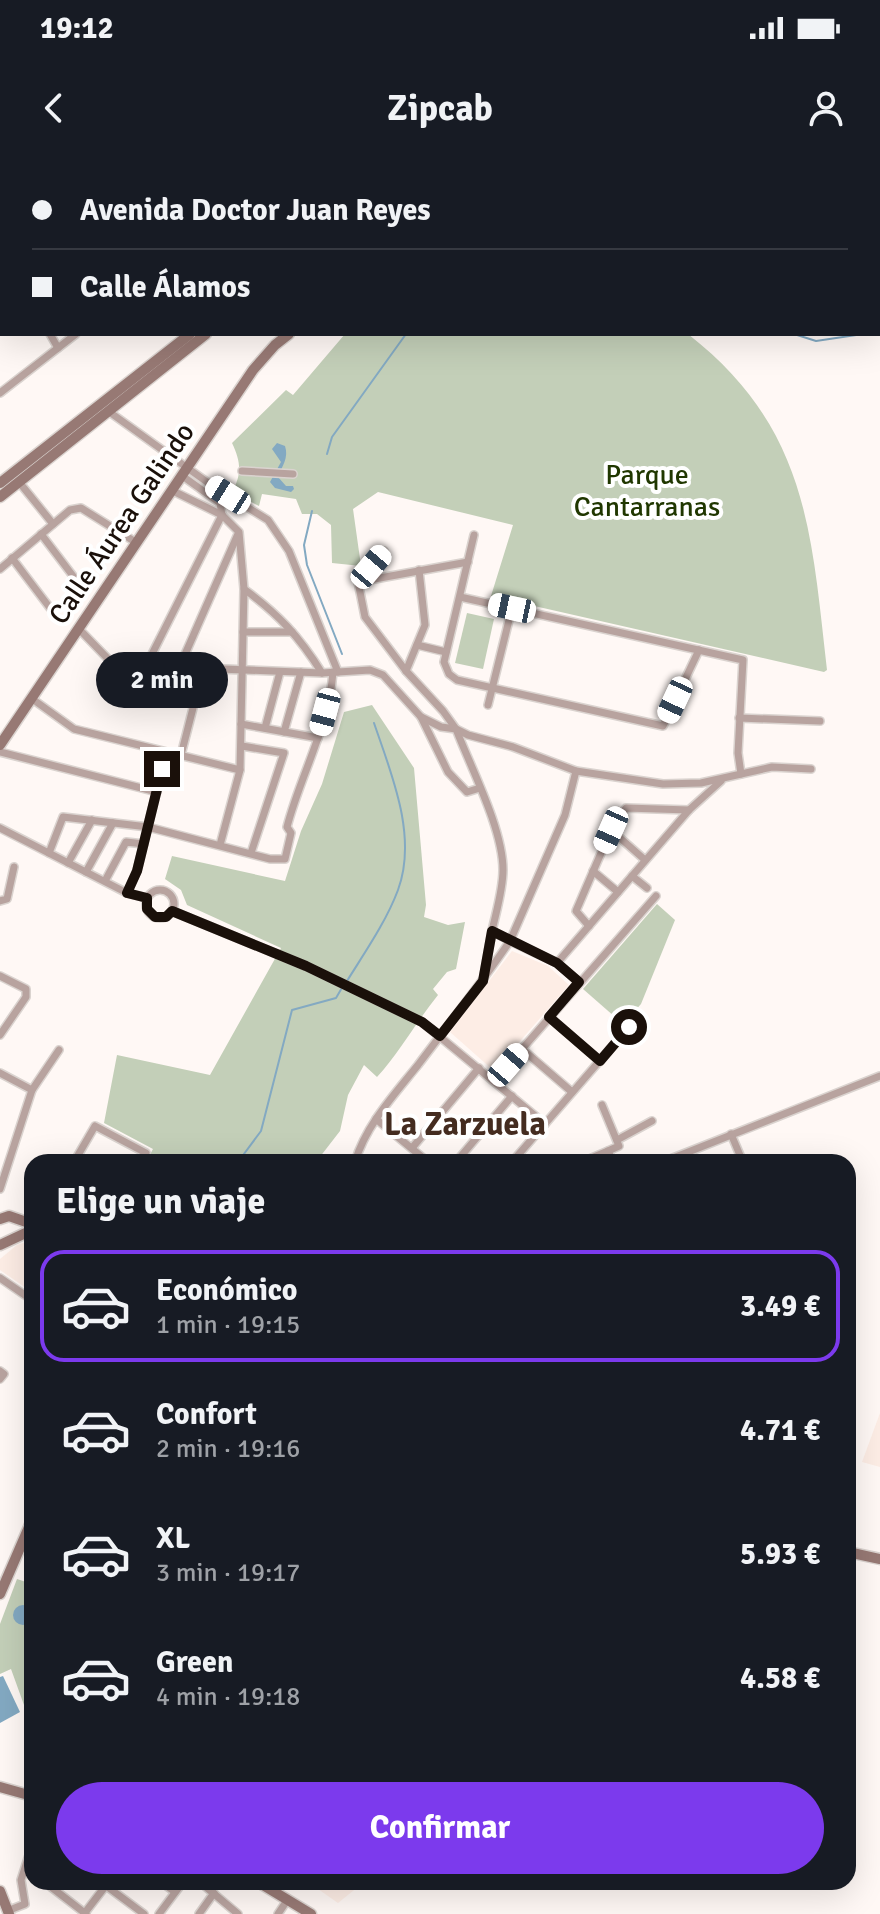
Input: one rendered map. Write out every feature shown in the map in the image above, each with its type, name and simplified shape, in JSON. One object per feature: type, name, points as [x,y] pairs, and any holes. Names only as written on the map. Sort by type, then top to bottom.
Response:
[{"type":"street","points":[[49,336],[58,348]]},
{"type":"street","points":[[0,393],[73,336]]},
{"type":"street","points":[[0,483],[185,336]]},
{"type":"street","points":[[0,497],[203,336]]},
{"type":"street","name":"Calle Áurea Galindo","points":[[0,744],[253,370],[286,336]]},
{"type":"street","points":[[108,411],[220,503],[222,515],[146,666]]},
{"type":"street","points":[[242,471],[293,474]]},
{"type":"street","points":[[49,853],[63,817],[148,827],[270,859],[285,859],[291,833],[287,827],[318,738],[336,672],[289,551],[279,533],[254,509],[184,472]]},
{"type":"street","points":[[19,482],[53,524]]},
{"type":"street","points":[[171,490],[222,515],[239,532],[244,589],[242,746],[240,770],[220,845]]},
{"type":"street","points":[[0,569],[70,510],[81,508],[137,543]]},
{"type":"street","points":[[179,668],[239,532]]},
{"type":"street","points":[[41,534],[73,576]]},
{"type":"street","points":[[474,535],[444,662],[449,674],[457,680],[663,726],[699,650]]},
{"type":"street","points":[[358,582],[384,551]]},
{"type":"street","points":[[12,558],[50,608]]},
{"type":"street","points":[[358,582],[468,562]]},
{"type":"street","points":[[406,671],[425,625],[419,570]]},
{"type":"street","points":[[358,582],[365,617],[456,729],[501,848],[503,872],[483,981]]},
{"type":"street","points":[[244,589],[276,612],[322,673]]},
{"type":"street","points":[[460,597],[743,660],[738,753],[741,774]]},
{"type":"street","points":[[488,705],[512,608]]},
{"type":"street","points":[[78,628],[111,662],[280,672],[370,670],[383,675],[421,717],[448,772],[467,792],[480,788]]},
{"type":"street","points":[[243,632],[292,632]]},
{"type":"street","points":[[417,645],[446,652]]},
{"type":"street","points":[[181,755],[203,669]]},
{"type":"street","points":[[265,728],[280,672]]},
{"type":"street","points":[[284,732],[301,672]]},
{"type":"street","points":[[31,698],[74,729],[240,770]]},
{"type":"street","points":[[421,717],[441,727],[513,747],[576,771],[663,784],[701,783],[772,767],[811,769]]},
{"type":"street","points":[[739,718],[820,721]]},
{"type":"street","points":[[241,724],[318,738]]},
{"type":"street","points":[[0,744],[157,792]]},
{"type":"street","points":[[242,746],[284,753],[251,853]]},
{"type":"street","points":[[127,893],[137,871],[162,769],[170,760],[181,755]]},
{"type":"street","points":[[358,1154],[359,1146],[376,1119],[483,981],[510,941],[565,815],[576,771]]},
{"type":"street","points":[[557,963],[689,810],[724,778]]},
{"type":"street","points":[[589,926],[576,911],[611,830],[626,808],[689,810]]},
{"type":"street","points":[[68,863],[92,820]]},
{"type":"street","points":[[86,872],[113,823]]},
{"type":"street","points":[[0,828],[127,893],[147,898]]},
{"type":"street","points":[[611,830],[645,860]]},
{"type":"street","points":[[105,881],[126,842],[144,844]]},
{"type":"street","points":[[0,901],[7,899],[14,867]]},
{"type":"street","points":[[593,871],[618,892]]},
{"type":"street","points":[[632,876],[647,888]]},
{"type":"street","points":[[155,890],[166,890],[174,898],[172,911],[166,917],[155,917],[147,909],[147,898],[155,890]]},
{"type":"street","points":[[494,1081],[656,896]]},
{"type":"street","points":[[172,911],[306,966],[422,1022],[545,1124]]},
{"type":"street","points":[[492,931],[557,963],[579,982]]},
{"type":"street","points":[[0,976],[26,989],[26,997],[0,1035]]},
{"type":"street","points":[[549,1017],[600,1061]]},
{"type":"street","points":[[519,1154],[629,1027]]},
{"type":"street","points":[[522,1049],[572,1092]]},
{"type":"street","points":[[0,1189],[32,1090],[59,1050]]},
{"type":"street","points":[[412,1148],[479,1068]]},
{"type":"street","points":[[0,1073],[32,1090]]},
{"type":"street","points":[[682,1154],[880,1076]]},
{"type":"street","points":[[463,1154],[512,1096]]},
{"type":"street","points":[[601,1154],[619,1146],[602,1105]]},
{"type":"street","points":[[376,1119],[419,1154]]},
{"type":"street","points":[[617,1140],[652,1121]]},
{"type":"street","points":[[79,1154],[95,1126],[146,1153]]},
{"type":"street","points":[[731,1134],[739,1154]]},
{"type":"street","points":[[6,1217],[19,1229],[13,1238]]},
{"type":"street","points":[[0,1245],[24,1232]]},
{"type":"street","points":[[0,1236],[13,1238]]},
{"type":"street","points":[[0,1278],[24,1294]]},
{"type":"street","points":[[0,1594],[24,1538]]},
{"type":"street","points":[[856,1554],[880,1559]]},
{"type":"street","points":[[3,1789],[24,1794]]},
{"type":"street","points":[[0,1891],[8,1912],[25,1904],[21,1880],[24,1871]]},
{"type":"street","points":[[59,1890],[85,1914],[100,1890]]},
{"type":"street","points":[[114,1890],[144,1914]]},
{"type":"street","points":[[159,1914],[175,1892],[172,1890]]},
{"type":"street","points":[[210,1890],[238,1914]]},
{"type":"street","points":[[272,1890],[311,1914]]},
{"type":"street","points":[[199,1914],[214,1893]]},
{"type":"street","points":[[278,1914],[288,1899]]},
{"type":"shaded area","points":[[512,951],[548,966],[569,985],[494,1071],[450,1032]]},
{"type":"shaded area","points":[[24,1243],[24,1286],[0,1270],[0,1259]]},
{"type":"shaded area","points":[[880,1413],[880,1467],[862,1462]]},
{"type":"shaded area","points":[[319,1890],[354,1890],[338,1903]]},
{"type":"green space","name":"Parque Cantarranas","points":[[343,336],[690,336],[728,370],[758,407],[780,445],[808,527],[827,670],[824,672],[491,596],[513,525],[378,492],[353,509],[361,566],[332,563],[331,525],[317,514],[302,514],[296,499],[262,494],[259,506],[232,492],[239,468],[232,443],[286,390],[293,395]]},
{"type":"green space","points":[[467,613],[494,619],[483,669],[455,663]]},
{"type":"green space","points":[[372,705],[414,768],[426,905],[424,917],[448,925],[465,922],[456,969],[447,972],[433,989],[438,995],[377,1077],[364,1065],[348,1095],[340,1131],[322,1154],[150,1154],[153,1149],[104,1123],[117,1055],[210,1075],[281,948],[187,905],[181,890],[165,879],[172,856],[285,881],[301,831],[322,784],[344,712]]},
{"type":"green space","points":[[657,904],[675,920],[641,1004],[623,1024],[583,989]]},
{"type":"green space","points":[[17,1579],[24,1581],[24,1705],[11,1669],[0,1674],[0,1624]]},
{"type":"water","points":[[277,443],[285,446],[286,454],[278,477],[286,486],[293,486],[291,492],[275,488],[270,482],[281,462],[272,449]]},
{"type":"water","points":[[23,1605],[23,1625],[16,1622],[13,1615],[16,1608]]},
{"type":"water","points":[[3,1676],[20,1712],[0,1723],[0,1677]]},
{"type":"waterway","points":[[327,454],[332,437],[405,336]]},
{"type":"waterway","points":[[800,336],[816,341],[850,336]]},
{"type":"waterway","points":[[312,511],[304,545],[307,565],[342,654]]},
{"type":"waterway","points":[[347,981],[388,914],[403,869],[405,848],[400,805],[374,723]]},
{"type":"waterway","points":[[244,1154],[261,1131],[292,1010],[336,998],[343,986]]},
{"type":"district","name":"La Zarzuela","points":[[465,1124]]},
{"type":"route","points":[[162,769],[137,871],[127,893],[147,898],[147,909],[155,917],[166,917],[172,911],[306,966],[422,1022],[440,1036],[483,981],[492,931],[557,963],[579,982],[549,1017],[600,1061],[629,1027]]}]
